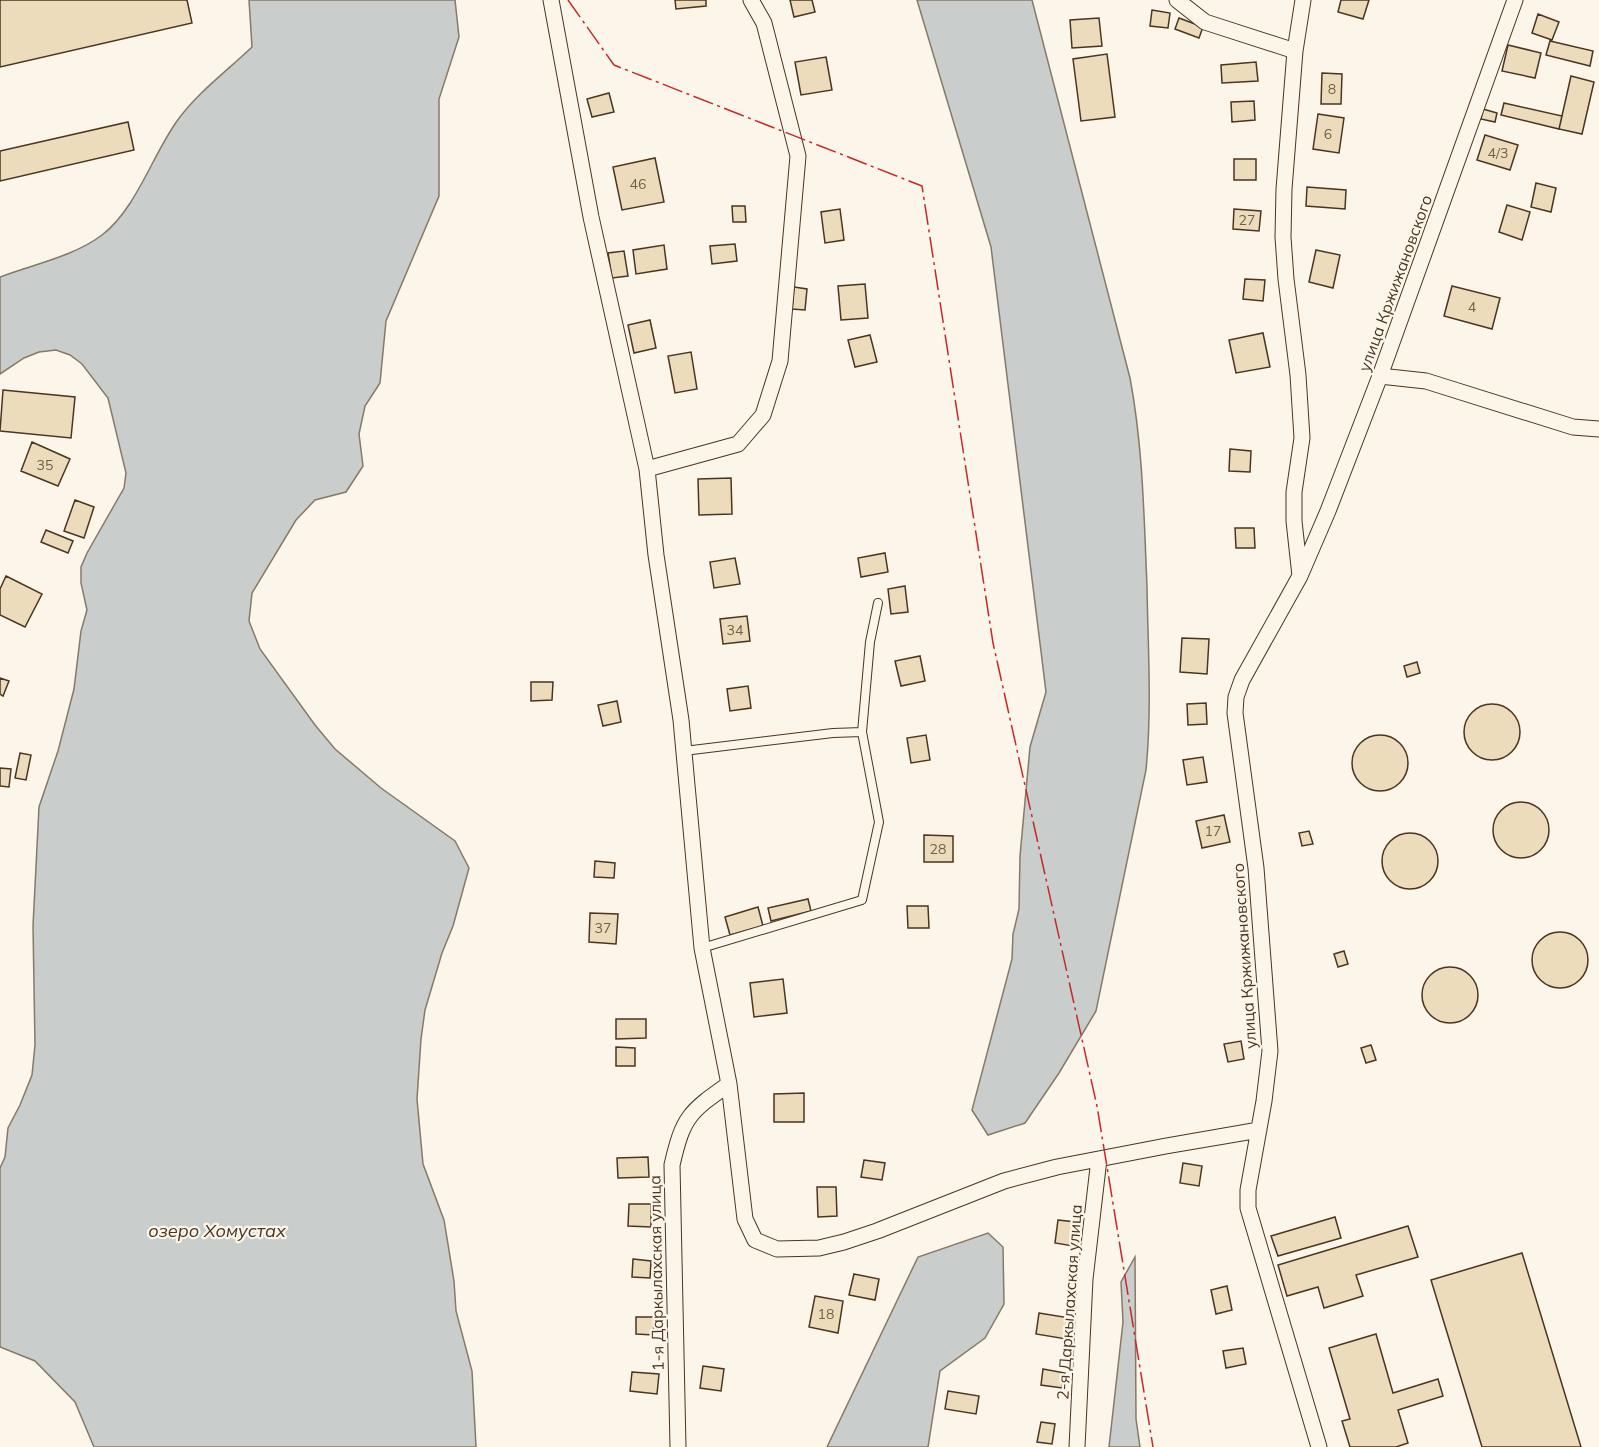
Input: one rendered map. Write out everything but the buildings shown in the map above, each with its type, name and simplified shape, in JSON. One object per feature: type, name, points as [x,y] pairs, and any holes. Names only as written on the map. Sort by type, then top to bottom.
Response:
[{"type":"street","points":[[551,0],[591,217],[647,470],[656,555],[681,720],[702,948],[729,1084],[745,1219],[755,1240],[777,1249],[819,1248],[844,1242],[1004,1181],[1099,1159],[1259,1130]]},
{"type":"street","points":[[647,470],[738,444],[763,416],[780,361],[798,156],[764,23],[752,0]]},
{"type":"street","points":[[1177,0],[1205,22],[1295,51]]},
{"type":"street","points":[[1300,576],[1294,521],[1294,492],[1302,438],[1298,375],[1282,237],[1295,51],[1304,0]]},
{"type":"street","name":"улица Кржижановского","points":[[1319,1447],[1248,1208],[1250,1176],[1270,1051],[1256,867],[1236,713],[1236,697],[1251,663],[1300,576],[1318,537],[1380,376],[1515,0]]},
{"type":"street","points":[[1380,376],[1426,381],[1573,427],[1599,429]]},
{"type":"street","name":"1-я Даркылахская улица","points":[[678,1447],[672,1165],[680,1132],[694,1109],[729,1084]]},
{"type":"street","name":"2-я Даркылахская улица","points":[[1077,1447],[1085,1278],[1099,1159]]},
{"type":"lane","points":[[702,948],[862,900],[879,822],[862,732],[870,642],[878,603]]},
{"type":"lane","points":[[684,752],[821,734],[862,732]]},
{"type":"water","name":"озеро Хомустах","points":[[249,0],[455,0],[459,37],[439,99],[439,196],[386,321],[380,383],[365,406],[359,434],[363,466],[346,492],[315,500],[296,520],[252,593],[249,621],[260,649],[335,749],[381,788],[455,841],[469,868],[453,926],[442,953],[425,1010],[417,1099],[423,1164],[444,1220],[454,1281],[456,1311],[472,1371],[476,1447],[94,1447],[75,1402],[35,1361],[0,1347],[0,1168],[5,1157],[8,1128],[32,1075],[35,1045],[33,926],[39,807],[58,751],[74,689],[81,631],[87,610],[81,583],[81,567],[124,488],[126,473],[108,398],[82,364],[70,355],[56,350],[39,352],[24,358],[0,374],[0,277],[79,249],[102,235],[114,224],[134,197],[177,121],[203,92],[252,47]]},
{"type":"water","points":[[917,0],[1032,0],[1130,378],[1138,430],[1142,482],[1149,679],[1146,770],[1096,1011],[1059,1073],[1025,1123],[988,1135],[972,1110],[1012,959],[1013,934],[1019,909],[1020,856],[1030,747],[1046,692],[991,247]]},
{"type":"water","points":[[988,1233],[1003,1247],[1004,1304],[985,1338],[940,1371],[928,1447],[827,1447],[918,1257]]},
{"type":"water","points":[[1135,1257],[1136,1419],[1140,1447],[1109,1447],[1123,1322],[1121,1282]]},
{"type":"power","points":[[568,0],[614,65],[922,186],[993,643],[1097,1106],[1153,1447]]}]
